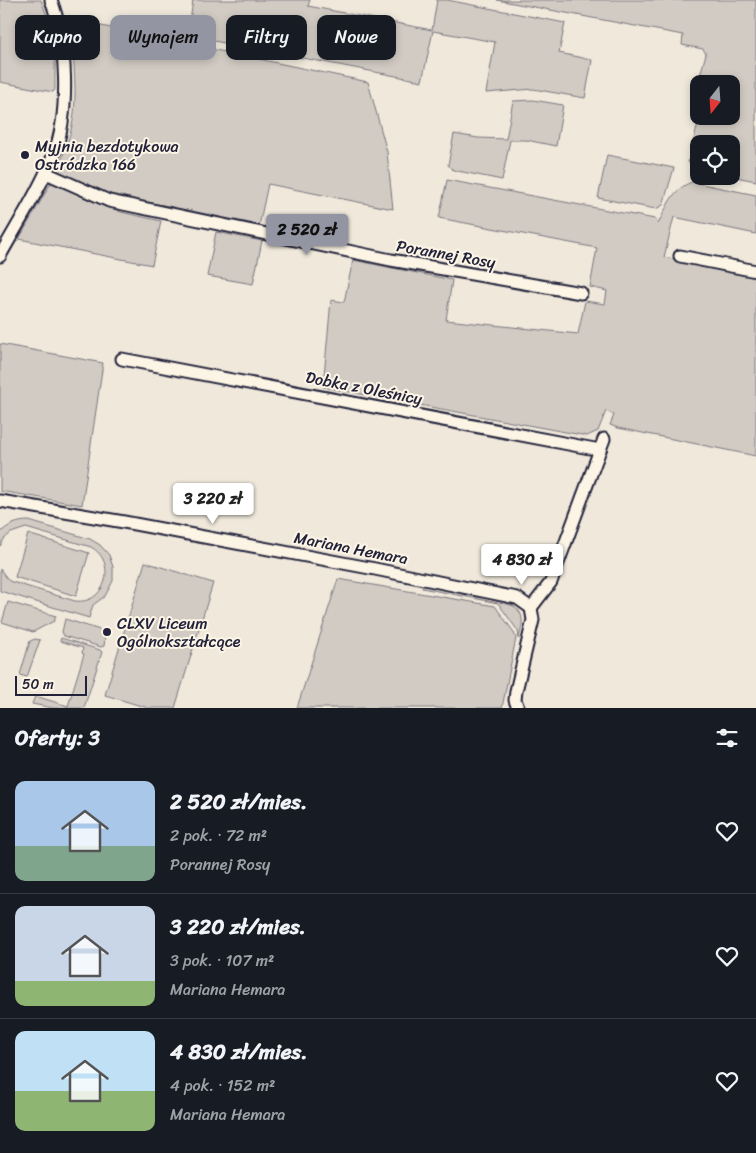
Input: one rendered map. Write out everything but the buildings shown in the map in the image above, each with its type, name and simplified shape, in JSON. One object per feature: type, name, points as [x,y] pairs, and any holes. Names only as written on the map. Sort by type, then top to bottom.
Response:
[{"type":"street","points":[[0,256],[46,173],[59,138],[63,118],[62,35],[51,0]]},
{"type":"street","name":"Porannej Rosy","points":[[46,173],[108,201],[391,260],[581,293]]},
{"type":"street","points":[[680,256],[756,271]]},
{"type":"street","name":"Dobka z Oleśnicy","points":[[122,359],[602,444],[551,582],[531,608]]},
{"type":"street","name":"Mariana Hemara","points":[[0,501],[124,522],[492,592],[517,598],[531,608]]},
{"type":"street","points":[[518,708],[515,700],[516,691],[533,620],[531,608]]},
{"type":"shaded area","points":[[0,0],[41,0],[47,15],[15,15],[15,60],[55,60],[55,90],[53,92],[0,82]]},
{"type":"shaded area","points":[[193,0],[310,0],[308,6],[354,15],[317,15],[317,60],[396,60],[396,23],[432,30],[437,0],[447,0],[565,23],[559,53],[592,60],[585,98],[533,89],[486,93],[495,42],[433,31],[422,81],[307,59],[307,15],[226,15],[226,43],[216,41],[216,15],[191,15]]},
{"type":"shaded area","points":[[497,0],[756,0],[756,181],[740,178],[740,135],[695,135],[698,125],[740,125],[740,75],[700,75],[706,54],[703,49],[682,45],[683,35]]},
{"type":"shaded area","points":[[100,26],[110,28],[110,60],[216,60],[216,50],[226,52],[226,60],[263,60],[368,82],[387,152],[393,209],[268,184],[259,226],[97,191],[57,172],[70,135],[73,120],[75,102],[73,60],[100,60]]},
{"type":"shaded area","points":[[533,100],[563,105],[556,146],[526,140],[510,140],[502,180],[453,170],[448,165],[454,134],[478,138],[506,139],[513,101]]},
{"type":"shaded area","points":[[607,155],[674,168],[663,205],[656,209],[598,198]]},
{"type":"shaded area","points":[[447,180],[655,219],[658,224],[667,205],[675,194],[690,183],[690,185],[707,185],[756,195],[756,234],[674,217],[664,257],[756,275],[756,456],[618,428],[610,425],[614,415],[606,411],[598,431],[587,436],[323,387],[331,300],[344,302],[353,260],[452,280],[446,320],[578,334],[585,301],[605,304],[607,291],[590,287],[597,248],[439,218]]},
{"type":"shaded area","points":[[52,181],[121,212],[161,221],[152,265],[19,239]]},
{"type":"shaded area","points":[[216,232],[262,241],[253,284],[207,276]]},
{"type":"shaded area","points":[[0,344],[103,363],[82,505],[0,491]]},
{"type":"shaded area","points":[[29,521],[90,539],[100,545],[109,555],[113,567],[113,581],[105,596],[93,605],[89,618],[0,591],[0,569],[9,581],[75,601],[86,600],[94,596],[101,590],[105,581],[104,562],[91,547],[26,528],[11,533],[0,546],[0,533],[3,530],[17,523]]},
{"type":"shaded area","points":[[28,534],[89,553],[76,596],[15,577]]},
{"type":"shaded area","points":[[145,562],[213,583],[175,708],[148,708],[105,695]]},
{"type":"shaded area","points":[[338,579],[495,606],[516,638],[502,708],[297,708]]},
{"type":"shaded area","points":[[423,582],[441,585],[514,606],[522,617],[519,639],[518,631],[498,603],[422,588]]},
{"type":"shaded area","points":[[8,602],[56,616],[54,621],[33,632],[2,622]]},
{"type":"shaded area","points":[[65,619],[100,630],[105,637],[104,646],[101,647],[64,636],[62,632]]},
{"type":"shaded area","points":[[61,638],[102,652],[84,708],[53,708],[32,704],[35,696],[68,706],[84,654],[82,653],[83,648],[60,641]]},
{"type":"shaded area","points":[[40,640],[27,677],[20,675],[30,641]]},
{"type":"place","name":"Myjnia bezdotykowa Ostródzka 166","points":[[25,155]]},
{"type":"place","name":"CLXV Liceum Ogólnokształcące","points":[[107,632]]}]
